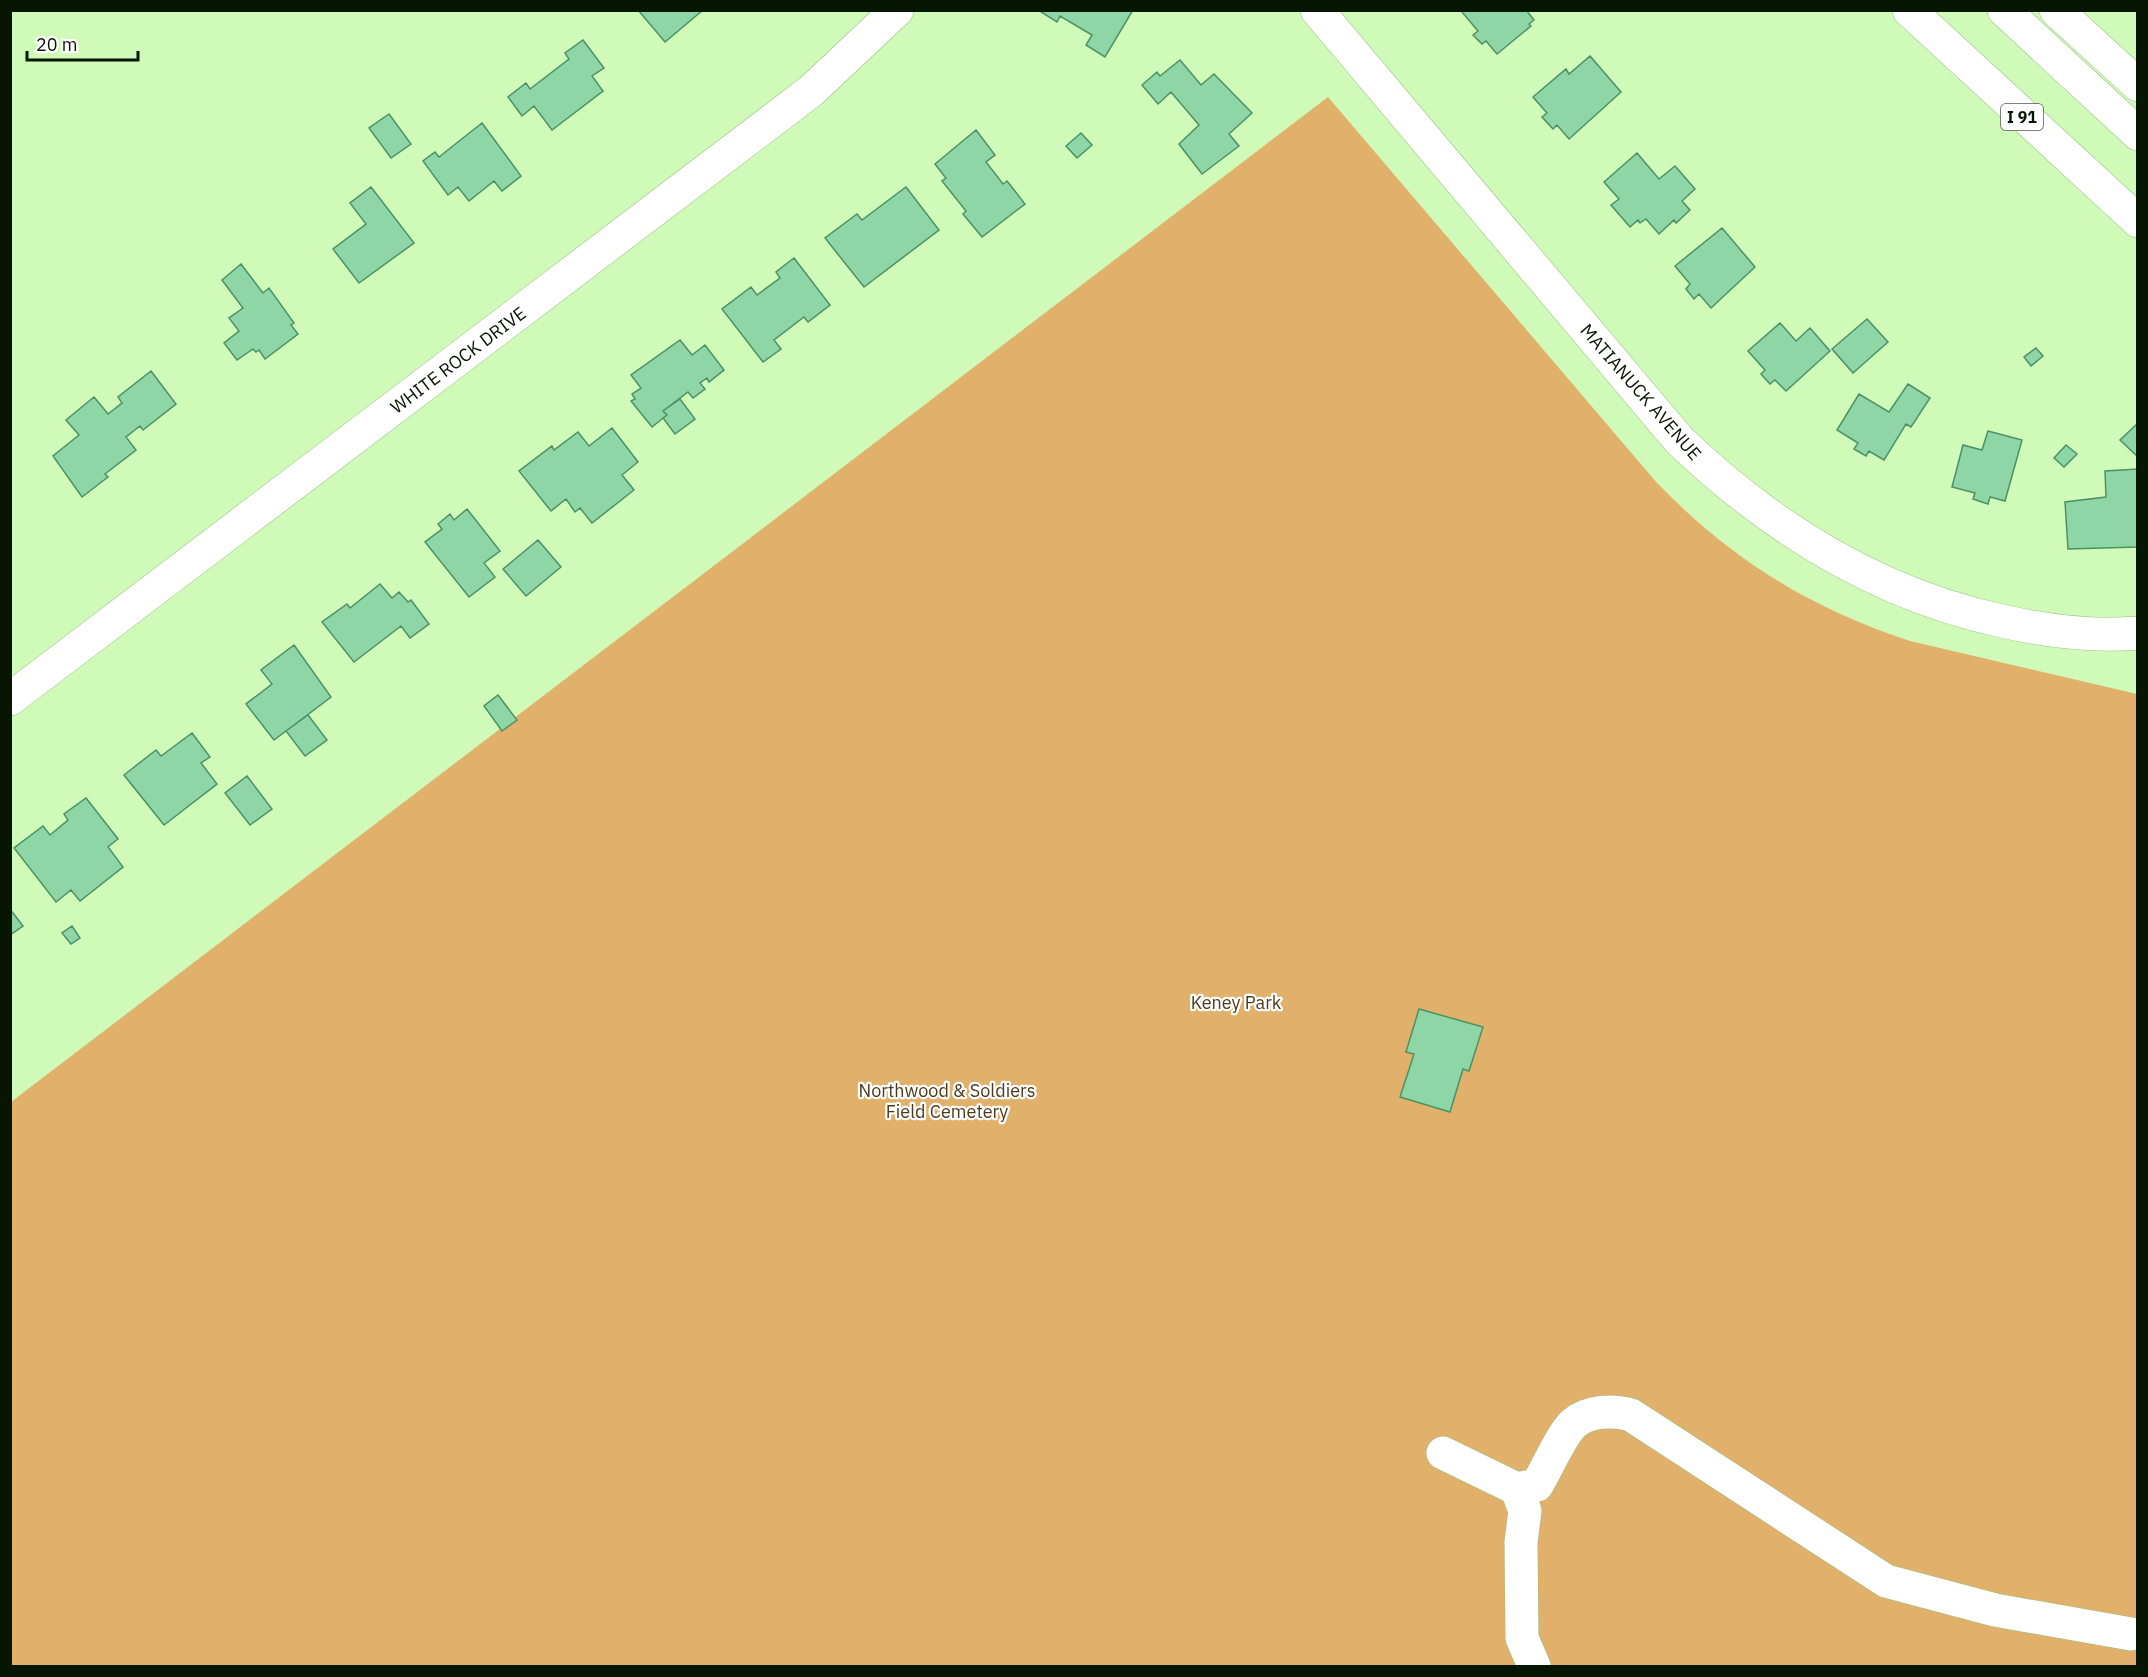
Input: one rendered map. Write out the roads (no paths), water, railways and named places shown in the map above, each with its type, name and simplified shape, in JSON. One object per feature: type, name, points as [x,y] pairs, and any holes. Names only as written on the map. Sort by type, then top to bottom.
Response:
[{"type":"main road","name":"WHITE ROCK DRIVE","points":[[10,699],[811,91],[897,10]]},
{"type":"main road","name":"MATIANUCK AVENUE","points":[[1317,10],[1672,432],[1746,500],[1830,557],[1918,597],[1957,610],[2029,627],[2094,634],[2138,633]]},
{"type":"main road","name":"I 91","points":[[1909,10],[2138,221]]},
{"type":"main road","points":[[2004,10],[2138,134]]},
{"type":"main road","points":[[2056,10],[2138,85]]},
{"type":"main road","points":[[1443,1453],[1517,1489],[1537,1485],[1574,1423],[1593,1414],[1615,1410],[1631,1415],[1886,1581],[1995,1610],[2130,1634]]},
{"type":"main road","points":[[1517,1489],[1525,1511],[1521,1542],[1522,1638],[1534,1666]]},
{"type":"park label","name":"Keney Park","points":[[1236,1002]]},
{"type":"park label","name":"Northwood & Soldiers Field Cemetery","points":[[947,1100]]}]
